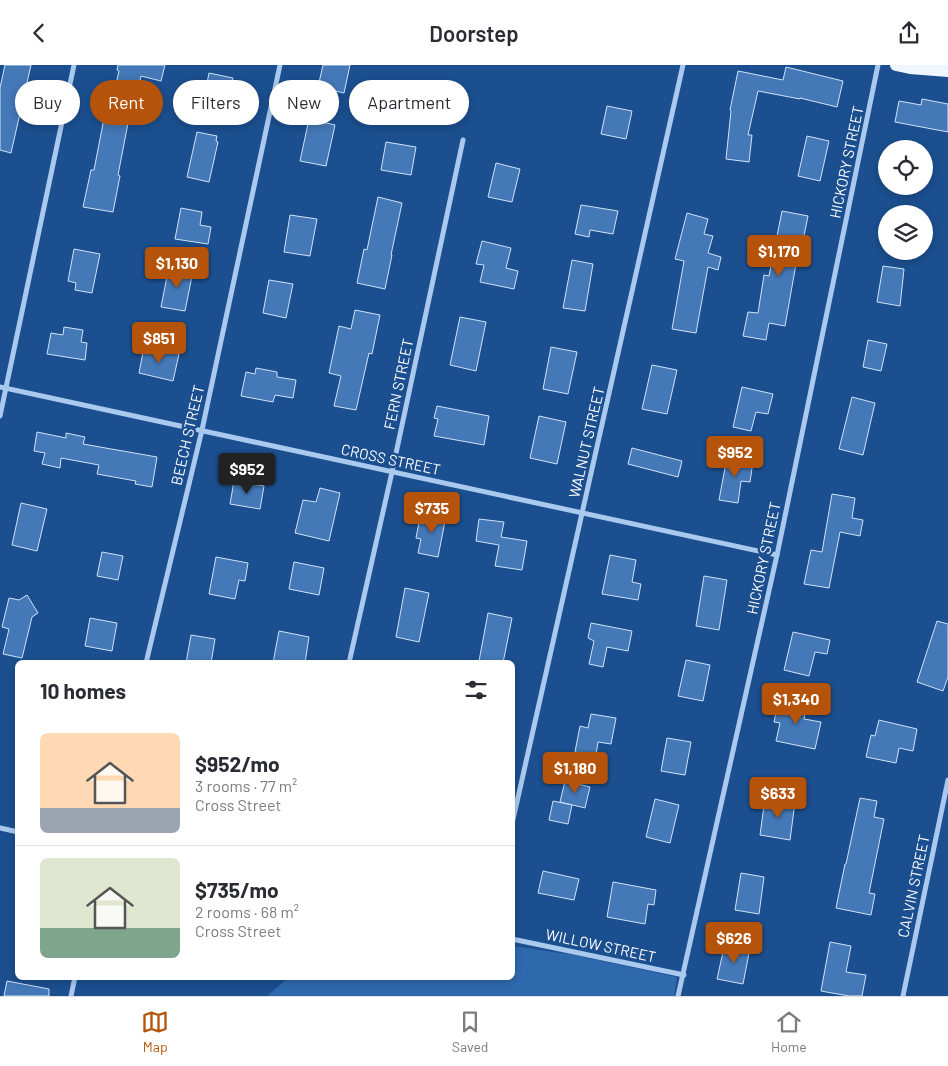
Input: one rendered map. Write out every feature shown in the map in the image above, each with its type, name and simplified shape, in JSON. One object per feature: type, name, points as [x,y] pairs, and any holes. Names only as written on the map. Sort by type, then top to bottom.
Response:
[{"type":"main road","points":[[896,65],[948,71]]},
{"type":"street","points":[[0,416],[3,388],[74,65]]},
{"type":"street","name":"BEECH STREET","points":[[147,660],[202,431],[280,65]]},
{"type":"street","name":"WALNUT STREET","points":[[515,811],[683,65]]},
{"type":"street","name":"HICKORY STREET","points":[[678,996],[777,555],[878,65]]},
{"type":"street","name":"FERN STREET","points":[[350,660],[463,140]]},
{"type":"street","name":"CROSS STREET","points":[[3,388],[777,555]]},
{"type":"street","name":"CALVIN STREET","points":[[903,996],[948,781]]},
{"type":"street","points":[[0,828],[15,831]]},
{"type":"street","name":"WILLOW STREET","points":[[515,940],[684,975]]},
{"type":"street","points":[[71,996],[74,980]]},
{"type":"shaded area","points":[[515,946],[574,955],[677,977],[674,996],[267,996],[286,980],[515,980]]},
{"type":"building","points":[[5,65],[31,65],[28,80],[15,80],[15,125],[17,125],[11,153],[0,150],[0,88]]},
{"type":"building","points":[[118,65],[165,65],[161,80],[141,76],[140,80],[117,80],[119,71],[117,70]]},
{"type":"building","points":[[323,65],[350,65],[344,93],[339,92],[339,80],[320,80]]},
{"type":"building","points":[[786,67],[843,81],[837,107],[758,91],[748,135],[752,135],[749,162],[726,159],[730,110],[738,71],[783,80]]},
{"type":"building","points":[[209,73],[233,78],[233,80],[208,80]]},
{"type":"building","points":[[922,99],[948,104],[948,132],[895,122],[899,101],[921,105]]},
{"type":"building","points":[[607,106],[632,111],[626,139],[601,134]]},
{"type":"building","points":[[103,125],[128,125],[113,212],[83,207],[91,170],[94,170]]},
{"type":"building","points":[[308,125],[335,125],[326,166],[300,161]]},
{"type":"building","points":[[197,132],[217,136],[216,141],[218,142],[209,182],[187,177]]},
{"type":"building","points":[[807,136],[829,141],[820,181],[798,176]]},
{"type":"building","points":[[386,142],[416,147],[411,175],[381,170]]},
{"type":"building","points":[[496,163],[520,169],[512,202],[488,197]]},
{"type":"building","points":[[378,197],[402,203],[385,289],[357,283],[364,249],[367,250]]},
{"type":"building","points":[[581,205],[618,211],[613,234],[590,230],[589,237],[575,234]]},
{"type":"building","points":[[181,208],[202,212],[200,225],[211,227],[208,244],[175,239]]},
{"type":"building","points":[[782,211],[808,216],[798,265],[796,264],[785,326],[769,323],[766,340],[743,336],[748,312],[758,313],[764,275],[769,276]]},
{"type":"building","points":[[687,213],[708,219],[704,234],[713,236],[708,253],[721,257],[718,270],[708,267],[696,333],[672,329],[684,261],[675,259]]},
{"type":"building","points":[[290,215],[317,219],[310,256],[284,252]]},
{"type":"building","points":[[482,241],[511,248],[506,268],[518,271],[514,289],[480,282],[484,265],[476,264]]},
{"type":"building","points":[[74,249],[100,254],[92,293],[75,290],[76,283],[68,281]]},
{"type":"building","points":[[572,260],[593,264],[585,311],[563,308]]},
{"type":"building","points":[[169,266],[193,271],[185,311],[161,307]]},
{"type":"building","points":[[883,266],[904,269],[900,306],[877,302]]},
{"type":"building","points":[[269,280],[293,284],[286,318],[263,313]]},
{"type":"building","points":[[355,310],[380,315],[372,354],[369,353],[356,410],[334,406],[341,376],[329,373],[339,326],[351,329]]},
{"type":"building","points":[[460,317],[486,322],[476,371],[450,365]]},
{"type":"building","points":[[64,327],[83,330],[81,342],[87,343],[85,360],[47,354],[51,333],[63,335]]},
{"type":"building","points":[[868,340],[887,344],[881,371],[863,367]]},
{"type":"building","points":[[144,347],[179,354],[173,381],[139,373]]},
{"type":"building","points":[[551,347],[577,352],[568,394],[543,389]]},
{"type":"building","points":[[652,365],[677,370],[667,414],[642,409]]},
{"type":"building","points":[[256,368],[277,372],[277,377],[296,380],[293,398],[275,395],[273,402],[241,396],[246,372],[255,374]]},
{"type":"building","points":[[742,387],[773,394],[768,414],[756,412],[751,431],[733,427]]},
{"type":"building","points":[[852,397],[875,403],[863,455],[839,449]]},
{"type":"building","points":[[437,406],[489,416],[484,445],[434,436],[438,419],[434,418]]},
{"type":"building","points":[[539,416],[566,422],[557,464],[530,458]]},
{"type":"building","points":[[37,432],[66,438],[66,433],[85,437],[83,444],[157,457],[152,487],[135,484],[136,481],[97,474],[99,465],[61,458],[60,468],[42,464],[45,453],[34,451]]},
{"type":"building","points":[[632,448],[682,461],[678,477],[628,464]]},
{"type":"building","points":[[727,457],[753,461],[750,482],[741,481],[738,503],[719,500]]},
{"type":"building","points":[[234,481],[264,486],[260,509],[230,504]]},
{"type":"building","points":[[320,488],[340,493],[329,541],[295,533],[303,500],[316,502]]},
{"type":"building","points":[[832,494],[855,498],[852,518],[863,520],[860,536],[840,532],[829,588],[804,584],[811,550],[822,552]]},
{"type":"building","points":[[21,503],[47,509],[37,551],[12,545]]},
{"type":"building","points":[[434,509],[447,511],[438,557],[418,553],[421,539],[416,538],[419,522],[430,524]]},
{"type":"building","points":[[479,519],[504,522],[501,537],[527,541],[522,570],[495,566],[499,545],[476,541]]},
{"type":"building","points":[[102,552],[123,556],[118,580],[97,576]]},
{"type":"building","points":[[610,555],[636,560],[632,582],[641,584],[638,600],[602,594]]},
{"type":"building","points":[[216,557],[248,563],[245,581],[239,580],[235,599],[209,594]]},
{"type":"building","points":[[294,562],[324,568],[319,595],[289,589]]},
{"type":"building","points":[[704,576],[727,580],[719,630],[696,626]]},
{"type":"building","points":[[405,588],[429,593],[419,642],[396,637]]},
{"type":"building","points":[[27,595],[38,613],[32,617],[22,658],[3,654],[9,629],[2,627],[9,598],[19,600]]},
{"type":"building","points":[[488,613],[512,618],[504,660],[479,660]]},
{"type":"building","points":[[90,618],[117,623],[112,651],[85,646]]},
{"type":"building","points":[[937,621],[948,624],[948,677],[943,691],[917,682]]},
{"type":"building","points":[[591,623],[632,631],[628,651],[607,647],[603,667],[589,664],[594,641],[588,638]]},
{"type":"building","points":[[279,631],[309,637],[305,660],[274,660]]},
{"type":"building","points":[[793,632],[830,640],[827,654],[815,652],[809,676],[784,670]]},
{"type":"building","points":[[191,635],[215,639],[212,660],[187,660]]},
{"type":"building","points":[[686,660],[710,665],[703,701],[678,696]]},
{"type":"building","points":[[779,699],[807,704],[804,719],[821,722],[815,749],[776,741],[780,723],[774,722]]},
{"type":"building","points":[[591,714],[616,718],[611,744],[598,742],[596,755],[575,752],[580,726],[588,728]]},
{"type":"building","points":[[879,720],[917,729],[913,751],[899,748],[896,763],[866,757],[871,735],[875,736]]},
{"type":"building","points":[[667,738],[691,742],[685,775],[661,771]]},
{"type":"building","points":[[565,781],[590,787],[585,808],[560,802]]},
{"type":"building","points":[[765,798],[795,802],[790,840],[760,835]]},
{"type":"building","points":[[860,798],[877,801],[874,817],[884,819],[869,893],[875,894],[871,915],[836,908]]},
{"type":"building","points":[[655,799],[679,805],[670,843],[646,837]]},
{"type":"building","points":[[553,801],[572,805],[568,824],[549,820]]},
{"type":"building","points":[[543,871],[579,879],[574,900],[538,893]]},
{"type":"building","points":[[741,873],[764,877],[759,914],[735,910]]},
{"type":"building","points":[[613,882],[656,890],[654,905],[648,904],[645,924],[607,917]]},
{"type":"building","points":[[830,942],[851,946],[846,972],[866,975],[862,996],[849,996],[821,991]]},
{"type":"building","points":[[725,943],[750,948],[743,984],[717,979]]},
{"type":"building","points":[[7,981],[49,989],[49,996],[4,996]]}]
